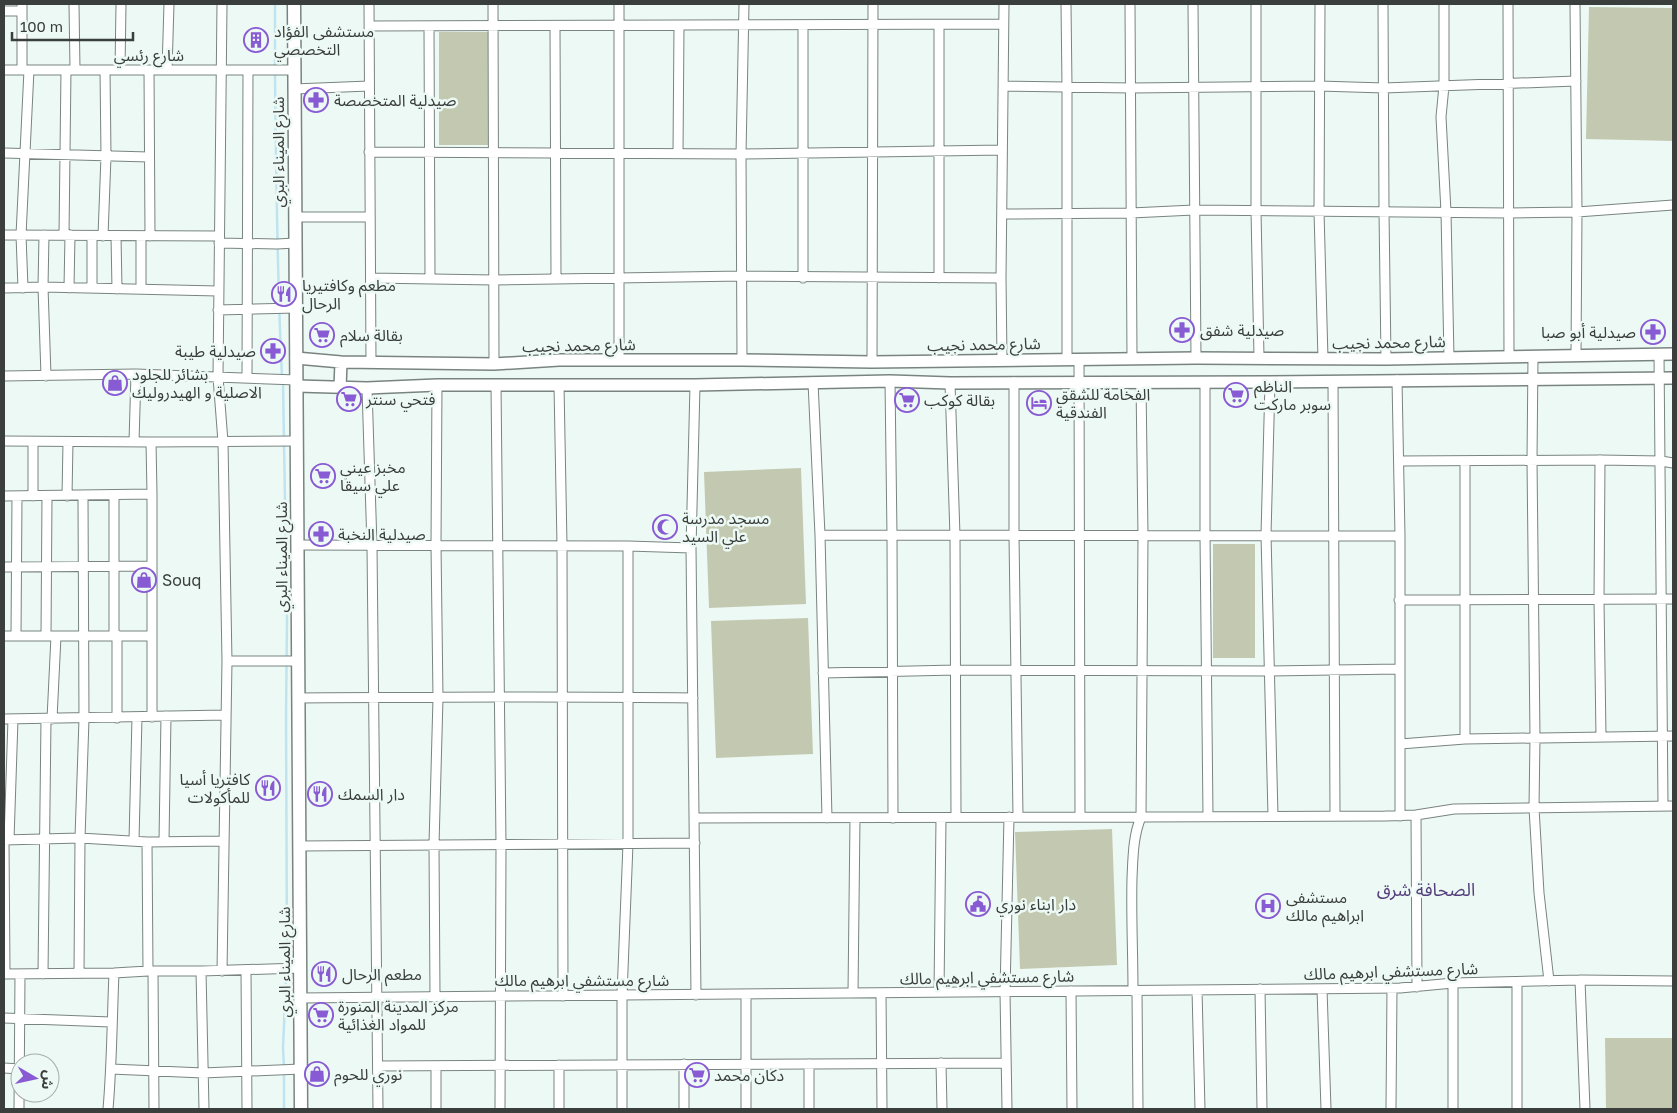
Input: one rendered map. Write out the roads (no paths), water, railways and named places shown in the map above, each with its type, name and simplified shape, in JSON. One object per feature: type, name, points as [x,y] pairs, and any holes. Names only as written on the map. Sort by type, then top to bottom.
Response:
[{"type":"highway","name":"شارع الميناء البري","points":[[294,4],[301,1109]]},
{"type":"main road","name":"شارع محمد نجيب","points":[[296,358],[341,362],[494,364],[559,360],[872,362],[1132,358],[1448,358],[1673,354]]},
{"type":"main road","points":[[340,388],[341,362]]},
{"type":"main road","points":[[297,383],[340,388],[367,388],[890,381],[950,383],[1079,381],[1270,382],[1673,378]]},
{"type":"street","points":[[69,288],[65,155],[74,4]]},
{"type":"street","points":[[120,70],[121,4]]},
{"type":"street","points":[[167,70],[169,4]]},
{"type":"street","points":[[222,4],[218,377],[223,442],[227,661],[222,971]]},
{"type":"street","points":[[368,4],[371,362]]},
{"type":"street","points":[[493,4],[494,364]]},
{"type":"street","points":[[618,360],[619,4]]},
{"type":"street","points":[[742,360],[741,154],[744,4]]},
{"type":"street","points":[[872,362],[873,4]]},
{"type":"street","points":[[1002,360],[1004,4]]},
{"type":"street","points":[[1066,4],[1067,359]]},
{"type":"street","points":[[1130,4],[1132,358]]},
{"type":"street","points":[[1192,4],[1196,358]]},
{"type":"street","points":[[1256,4],[1256,211],[1259,358]]},
{"type":"street","points":[[1320,4],[1319,211],[1323,359]]},
{"type":"street","points":[[1383,4],[1386,358]]},
{"type":"street","points":[[1444,4],[1442,117],[1446,212],[1448,358]]},
{"type":"street","points":[[1508,4],[1509,357]]},
{"type":"street","points":[[1575,4],[1576,355]]},
{"type":"street","points":[[4,11],[22,7],[26,70],[25,154],[21,235],[23,288]]},
{"type":"street","points":[[369,26],[1003,24]]},
{"type":"street","points":[[678,152],[679,25]]},
{"type":"street","points":[[803,25],[803,278]]},
{"type":"street","points":[[939,25],[939,278]]},
{"type":"street","points":[[429,26],[430,279]]},
{"type":"street","points":[[556,26],[556,279]]},
{"type":"street","name":"شارع رئسي","points":[[4,70],[294,70]]},
{"type":"street","points":[[103,236],[106,156],[105,70]]},
{"type":"street","points":[[141,289],[146,236],[149,158],[149,70]]},
{"type":"street","points":[[247,378],[248,70]]},
{"type":"street","points":[[1003,86],[1131,88],[1319,86],[1384,88],[1576,81]]},
{"type":"street","points":[[294,89],[369,86]]},
{"type":"street","points":[[369,152],[678,152],[741,154],[1002,150]]},
{"type":"street","points":[[4,154],[149,158]]},
{"type":"street","points":[[1002,214],[1194,210],[1509,213],[1577,212],[1673,205]]},
{"type":"street","points":[[295,217],[369,218]]},
{"type":"street","points":[[4,235],[146,236],[219,239],[247,243],[295,243]]},
{"type":"street","points":[[44,235],[43,288],[46,376]]},
{"type":"street","points":[[92,236],[92,288]]},
{"type":"street","points":[[116,236],[117,289]]},
{"type":"street","points":[[371,278],[494,280],[742,276],[803,278],[1001,278]]},
{"type":"street","points":[[4,288],[218,291]]},
{"type":"street","points":[[218,310],[296,308]]},
{"type":"street","points":[[1660,354],[1663,806]]},
{"type":"street","points":[[1533,357],[1532,600],[1535,737],[1534,808],[1539,893],[1549,981]]},
{"type":"street","points":[[1079,359],[1080,817]]},
{"type":"street","points":[[134,442],[136,374]]},
{"type":"street","points":[[4,376],[136,374],[247,378],[297,383]]},
{"type":"street","points":[[1397,380],[1400,536],[1400,816]]},
{"type":"street","points":[[890,381],[893,818]]},
{"type":"street","points":[[1333,381],[1335,816]]},
{"type":"street","points":[[813,382],[820,536],[826,818]]},
{"type":"street","points":[[1007,1109],[1005,992],[1014,817],[1016,670],[1014,382]]},
{"type":"street","points":[[1138,1109],[1132,892],[1133,855],[1137,826],[1141,817],[1143,536],[1141,382]]},
{"type":"street","points":[[1206,382],[1204,536],[1208,816]]},
{"type":"street","points":[[1270,382],[1266,535],[1273,816]]},
{"type":"street","points":[[950,383],[955,536],[956,818]]},
{"type":"street","points":[[496,385],[501,844],[500,1109]]},
{"type":"street","points":[[559,385],[562,545],[564,996]]},
{"type":"street","points":[[695,385],[691,548],[696,995]]},
{"type":"street","points":[[435,997],[434,845],[438,698],[436,545],[437,386]]},
{"type":"street","points":[[367,388],[372,546],[378,1109]]},
{"type":"street","points":[[4,441],[296,441]]},
{"type":"street","points":[[33,442],[33,496]]},
{"type":"street","points":[[67,496],[68,442]]},
{"type":"street","points":[[151,442],[152,717]]},
{"type":"street","points":[[1600,460],[1599,600],[1601,737]]},
{"type":"street","points":[[1399,461],[1600,460],[1661,461],[1673,463]]},
{"type":"street","points":[[1465,461],[1465,739]]},
{"type":"street","points":[[4,496],[152,494]]},
{"type":"street","points":[[16,496],[16,636]]},
{"type":"street","points":[[43,974],[44,839],[51,636],[47,567],[47,496]]},
{"type":"street","points":[[79,973],[80,838],[84,718],[83,496]]},
{"type":"street","points":[[114,496],[117,718]]},
{"type":"street","points":[[820,536],[1400,536]]},
{"type":"street","points":[[297,545],[562,545],[691,548]]},
{"type":"street","points":[[622,1109],[622,995],[628,844],[628,546]]},
{"type":"street","points":[[4,567],[152,566]]},
{"type":"street","points":[[1399,600],[1673,599]]},
{"type":"street","points":[[4,636],[152,636]]},
{"type":"street","points":[[227,661],[298,661]]},
{"type":"street","points":[[823,673],[956,670],[1270,671],[1399,669]]},
{"type":"street","points":[[298,698],[563,696],[693,698]]},
{"type":"street","points":[[226,715],[8,719],[4,974],[300,968]]},
{"type":"street","points":[[164,842],[166,716]]},
{"type":"street","points":[[134,841],[137,717]]},
{"type":"street","points":[[1400,744],[1465,739],[1673,736]]},
{"type":"street","points":[[695,818],[1400,816],[1454,809],[1673,806]]},
{"type":"street","points":[[1416,815],[1417,987]]},
{"type":"street","points":[[853,993],[855,818]]},
{"type":"street","points":[[939,992],[941,818]]},
{"type":"street","points":[[6,840],[80,838],[147,842],[224,841]]},
{"type":"street","points":[[147,842],[154,1109]]},
{"type":"street","points":[[299,846],[695,844]]},
{"type":"street","points":[[246,970],[247,1109]]},
{"type":"street","points":[[201,971],[204,1109]]},
{"type":"street","points":[[108,1109],[114,973]]},
{"type":"street","points":[[20,974],[20,1053]]},
{"type":"street","points":[[1580,980],[1585,1109]]},
{"type":"street","name":"شارع مستشفي ابرهيم مالك","points":[[300,998],[1322,989],[1580,980],[1673,981]]},
{"type":"street","points":[[1517,982],[1517,1109]]},
{"type":"street","points":[[1453,983],[1453,1109]]},
{"type":"street","points":[[1391,1109],[1392,988]]},
{"type":"street","points":[[1260,989],[1262,1109]]},
{"type":"street","points":[[1322,989],[1326,1109]]},
{"type":"street","points":[[1197,990],[1200,1109]]},
{"type":"street","points":[[1071,991],[1072,1109]]},
{"type":"street","points":[[881,993],[882,1109]]},
{"type":"street","points":[[746,994],[746,1109]]},
{"type":"street","points":[[4,1018],[111,1022]]},
{"type":"street","points":[[941,1063],[942,1109]]},
{"type":"street","points":[[378,1066],[1006,1063]]},
{"type":"street","points":[[684,1064],[684,1109]]},
{"type":"street","points":[[809,1064],[809,1109]]},
{"type":"street","points":[[559,1065],[559,1109]]},
{"type":"street","points":[[436,1066],[436,1109]]},
{"type":"street","points":[[111,1069],[203,1073],[301,1069]]},
{"type":"waterway","points":[[275,4],[275,67]]},
{"type":"waterway","points":[[275,73],[282,377]]},
{"type":"waterway","points":[[283,383],[287,620],[287,956],[283,1048],[284,1067]]},
{"type":"waterway","points":[[284,1072],[284,1109]]},
{"type":"place","name":"مستشفى الفؤاد التخصصي","points":[[256,40]]},
{"type":"place","name":"صيدلية المتخصصة","points":[[316,100]]},
{"type":"place","name":"مطعم وكافتيريا الرحال","points":[[284,294]]},
{"type":"place","name":"صيدلية شفق","points":[[1182,330]]},
{"type":"place","name":"صيدلية أبو صبا","points":[[1653,332]]},
{"type":"place","name":"بقالة سلام","points":[[322,335]]},
{"type":"place","name":"صيدلية طيبة","points":[[273,351]]},
{"type":"place","name":"بشائر للجلود الاصلية و الهيدروليك","points":[[115,383]]},
{"type":"place","name":"الناظم سوبر ماركت","points":[[1236,395]]},
{"type":"place","name":"فتحي سنتر","points":[[349,399]]},
{"type":"place","name":"بقالة كوكب","points":[[907,400]]},
{"type":"place","name":"الفخامة للشقق الفندقية","points":[[1039,403]]},
{"type":"place","name":"مخبز عيني علي سيقا","points":[[323,476]]},
{"type":"place","name":"مسجد مدرسة علي السيد","points":[[665,527]]},
{"type":"place","name":"صيدلية النخبة","points":[[321,534]]},
{"type":"place","name":"Souq","points":[[144,580]]},
{"type":"place","name":"كافتريا أسيا للمأكولات","points":[[268,788]]},
{"type":"place","name":"دار السمك","points":[[320,794]]},
{"type":"place","name":"دار ابناء نوري","points":[[978,904]]},
{"type":"place","name":"مستشفى ابراهيم مالك","points":[[1268,906]]},
{"type":"place","name":"مطعم الرحال","points":[[324,974]]},
{"type":"place","name":"مركز المدينة المنورة للمواد الغذائية","points":[[321,1015]]},
{"type":"place","name":"نوري للحوم","points":[[317,1074]]},
{"type":"place","name":"دكان محمد","points":[[697,1075]]},
{"type":"district","name":"الصحافة شرق","points":[[1426,890]]}]
